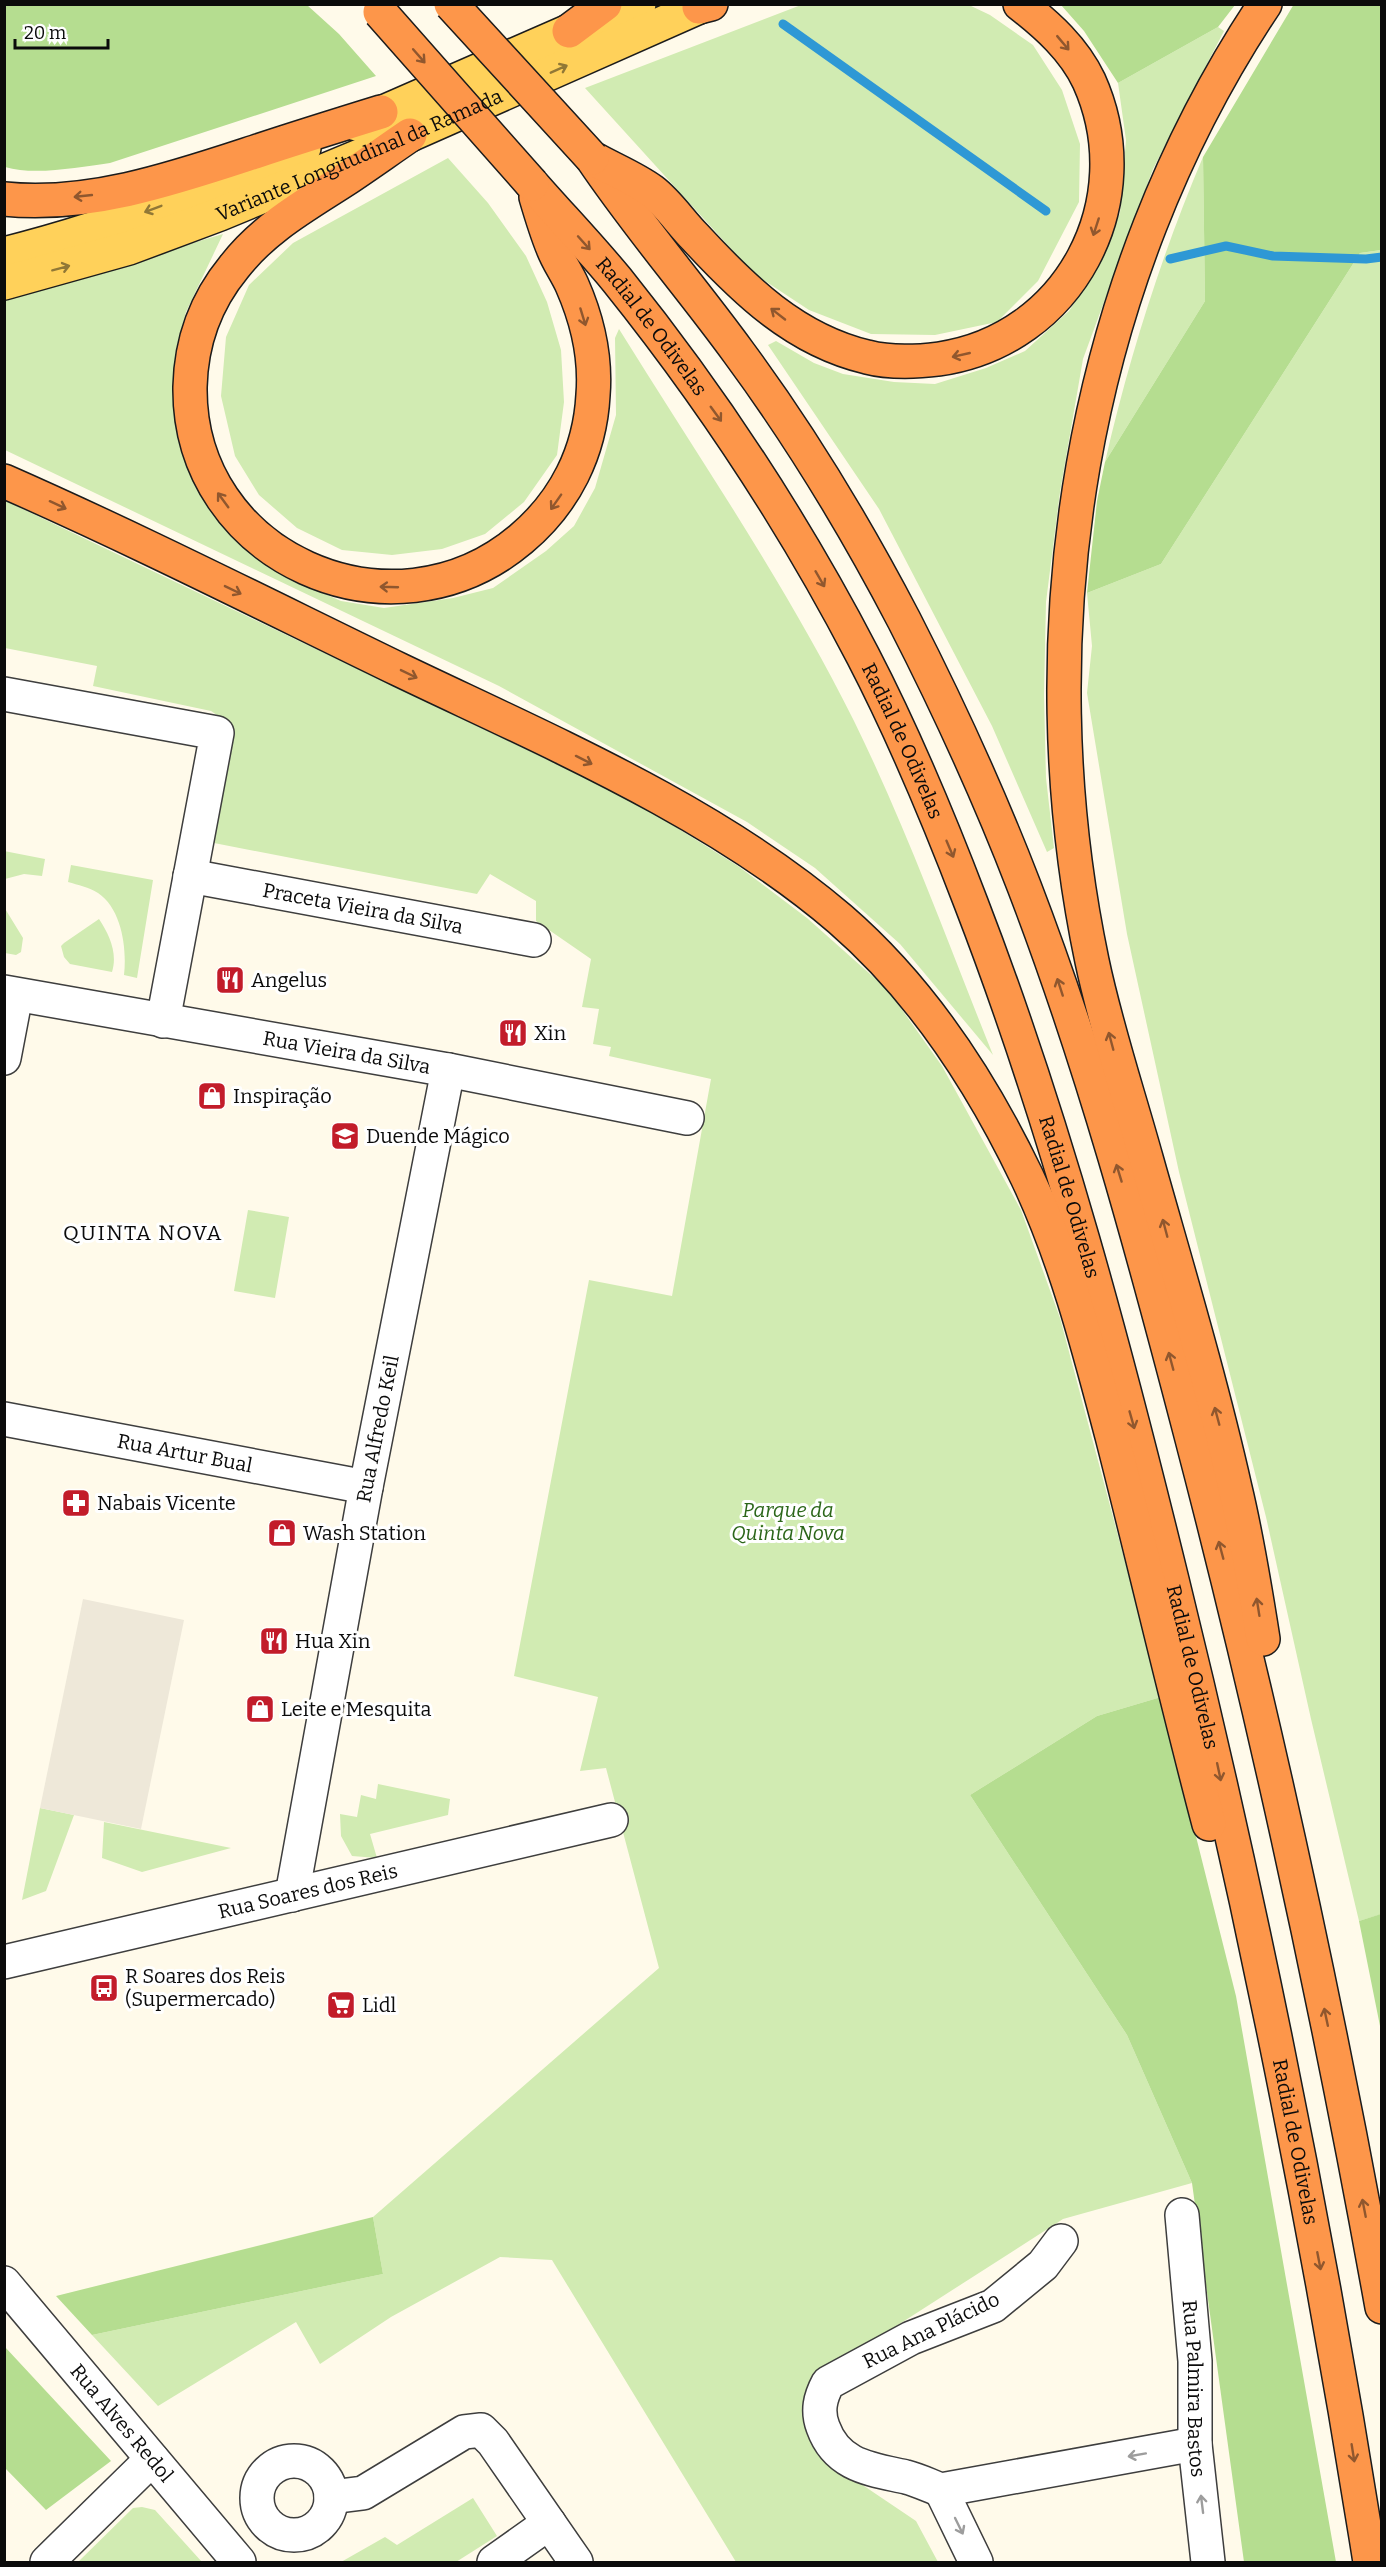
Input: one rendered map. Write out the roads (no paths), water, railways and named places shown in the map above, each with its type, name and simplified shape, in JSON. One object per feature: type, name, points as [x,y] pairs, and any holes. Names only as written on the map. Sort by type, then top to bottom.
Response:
[{"type":"highway","points":[[451,4],[591,158],[626,209],[745,361],[829,487],[902,618],[995,814],[1052,963],[1132,1218],[1225,1566],[1283,1809],[1338,2075],[1382,2307]]},
{"type":"highway","points":[[569,31],[605,4]]},
{"type":"highway","points":[[591,158],[652,191],[723,267],[778,315],[805,334],[846,351],[897,362],[962,356],[994,344],[1041,314],[1066,286],[1096,231],[1103,204],[1106,173],[1105,138],[1098,107],[1088,79],[1050,28],[1020,4]]},
{"type":"highway","points":[[1265,4],[1216,86],[1183,151],[1158,207],[1116,324],[1090,430],[1076,501],[1068,573],[1062,700],[1069,813],[1091,959],[1114,1051],[1146,1155],[1235,1486],[1265,1653],[1304,1914]]},
{"type":"highway","name":"Radial de Odivelas","points":[[373,7],[615,278],[727,429],[763,482],[864,658],[953,855],[1003,986],[1044,1108],[1140,1446],[1218,1765],[1260,1957],[1296,2142],[1347,2419],[1370,2562]]},
{"type":"highway","points":[[4,199],[48,200],[148,184],[197,172],[381,112]]},
{"type":"highway","points":[[410,135],[345,180],[301,206],[262,238],[234,266],[210,301],[198,333],[190,369],[190,406],[194,434],[204,466],[220,497],[245,526],[274,550],[314,572],[354,584],[392,588],[424,585],[454,578],[483,565],[514,546],[538,525],[557,503],[572,478],[591,425],[594,392],[592,360],[584,318],[572,285],[547,234],[532,184]]},
{"type":"highway","points":[[4,481],[528,731],[675,807],[737,842],[790,879],[843,922],[893,972],[943,1031],[981,1087],[1029,1181],[1068,1280],[1126,1492],[1210,1830],[1296,2142]]},
{"type":"main road","name":"Variante Longitudinal da Ramada","points":[[4,254],[62,240],[277,161],[381,112],[569,31],[639,4]]},
{"type":"main road","name":"Variante Longitudinal da Ramada","points":[[4,283],[129,248],[231,210],[410,135],[705,6]]},
{"type":"street","points":[[4,694],[217,733],[163,1021]]},
{"type":"street","name":"Praceta Vieira da Silva","points":[[190,876],[534,940]]},
{"type":"street","points":[[4,1058],[10,994]]},
{"type":"street","name":"Rua Vieira da Silva","points":[[10,994],[448,1070],[687,1118]]},
{"type":"street","name":"Rua Alfredo Keil","points":[[292,1895],[366,1487],[448,1070]]},
{"type":"street","name":"Rua Artur Bual","points":[[4,1419],[366,1487]]},
{"type":"street","name":"Rua Soares dos Reis","points":[[4,1962],[611,1820]]},
{"type":"street","name":"Rua Palmira Bastos","points":[[1182,2214],[1195,2361],[1195,2444],[1208,2562]]},
{"type":"street","name":"Rua Ana Plácido","points":[[942,2490],[909,2478],[850,2462],[828,2444],[819,2417],[821,2396],[828,2383],[859,2364],[911,2338],[993,2306],[1042,2265],[1061,2241]]},
{"type":"street","name":"Rua Alves Redol","points":[[4,2283],[239,2562]]},
{"type":"street","points":[[331,2497],[363,2493],[464,2432],[481,2430],[493,2442],[576,2562]]},
{"type":"street","points":[[976,2562],[942,2490],[1195,2444]]},
{"type":"street","points":[[47,2562],[152,2459]]},
{"type":"street","points":[[494,2562],[549,2523]]},
{"type":"waterway","points":[[783,24],[1046,211]]},
{"type":"waterway","points":[[1170,259],[1226,246],[1273,256],[1366,259],[1382,257]]},
{"type":"place","name":"Angelus","points":[[230,980]]},
{"type":"place","name":"Xin","points":[[513,1033]]},
{"type":"place","name":"Inspiração","points":[[212,1096]]},
{"type":"place","name":"Duende Mágico","points":[[345,1136]]},
{"type":"place","name":"Nabais Vicente","points":[[76,1503]]},
{"type":"place","name":"Wash Station","points":[[282,1533]]},
{"type":"place","name":"Hua Xin","points":[[274,1641]]},
{"type":"place","name":"Leite e Mesquita","points":[[260,1709]]},
{"type":"place","name":"R Soares dos Reis (Supermercado)","points":[[104,1988]]},
{"type":"place","name":"Lidl","points":[[341,2005]]},
{"type":"district","name":"QUINTA NOVA","points":[[143,1233]]},
{"type":"park label","name":"Parque da Quinta Nova","points":[[788,1522]]}]
